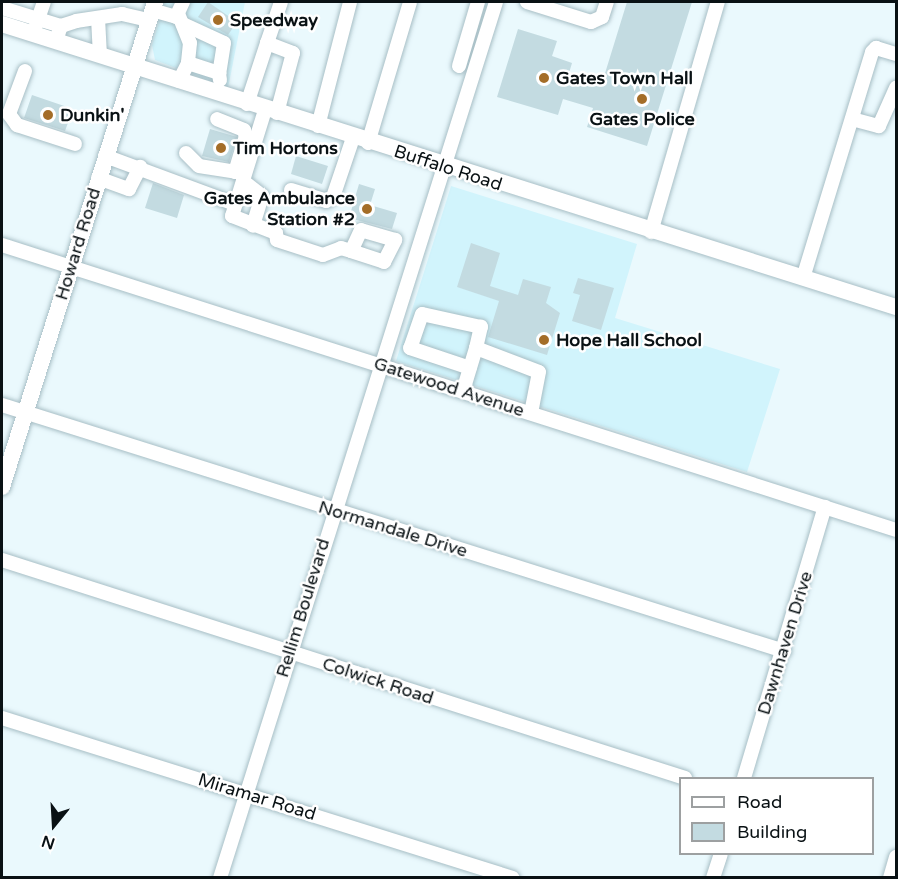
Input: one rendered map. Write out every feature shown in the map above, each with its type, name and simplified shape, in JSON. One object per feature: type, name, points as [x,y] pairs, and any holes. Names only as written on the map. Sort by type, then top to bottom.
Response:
[{"type":"main road","name":"Howard Road","points":[[2,488],[152,10]]},
{"type":"main road","name":"Buffalo Road","points":[[2,24],[36,26],[58,33],[100,55],[215,94],[897,307]]},
{"type":"street","points":[[2,8],[36,26],[44,2]]},
{"type":"street","points":[[179,81],[189,63],[181,20],[183,2]]},
{"type":"street","points":[[247,104],[281,2]]},
{"type":"street","points":[[318,126],[350,2]]},
{"type":"street","points":[[291,190],[326,201],[333,197],[361,140],[410,2]]},
{"type":"street","points":[[459,66],[478,2]]},
{"type":"street","name":"Rellim Boulevard","points":[[220,878],[332,510],[381,365],[442,166],[496,2]]},
{"type":"street","points":[[527,2],[591,22],[602,17],[607,2]]},
{"type":"street","points":[[651,232],[718,2]]},
{"type":"street","points":[[58,33],[124,8],[152,10],[181,20],[224,43],[215,94]]},
{"type":"street","points":[[98,18],[100,55]]},
{"type":"street","points":[[267,43],[293,52],[243,181],[235,204],[234,220],[276,233],[277,240],[323,255],[341,248],[384,262],[395,240]]},
{"type":"street","points":[[803,278],[872,52],[876,48],[897,54]]},
{"type":"street","points":[[189,63],[219,73]]},
{"type":"street","points":[[25,71],[9,114],[17,124],[75,144]]},
{"type":"street","points":[[852,119],[879,126],[897,88]]},
{"type":"street","points":[[186,153],[199,166],[235,172],[246,137],[244,130],[217,119]]},
{"type":"street","points":[[105,156],[140,167],[235,204]]},
{"type":"street","points":[[98,178],[129,189],[140,167]]},
{"type":"street","points":[[243,181],[262,196],[253,226]]},
{"type":"street","points":[[351,251],[361,230],[417,248]]},
{"type":"street","name":"Gatewood Avenue","points":[[2,245],[897,530]]},
{"type":"street","points":[[462,392],[470,368],[476,348],[481,327],[428,312],[417,318],[410,348],[470,368]]},
{"type":"street","points":[[476,348],[539,372],[531,413]]},
{"type":"street","name":"Normandale Drive","points":[[2,405],[784,651]]},
{"type":"street","name":"Dawnhaven Drive","points":[[744,777],[784,651],[825,507]]},
{"type":"street","name":"Colwick Road","points":[[2,560],[683,777]]},
{"type":"street","name":"Miramar Road","points":[[2,718],[513,878]]},
{"type":"street","points":[[713,878],[721,855]]},
{"type":"street","points":[[890,878],[897,856]]},
{"type":"shaded area","points":[[165,2],[245,2],[228,88],[155,60],[152,45]]},
{"type":"shaded area","name":"Hope Hall School","points":[[451,186],[637,244],[615,318],[780,369],[747,472],[396,361]]},
{"type":"building","name":"Speedway","points":[[208,2],[237,22],[228,35],[198,17]]},
{"type":"building","name":"Gates Town Hall","points":[[627,2],[692,2],[647,146],[587,127],[593,108],[563,99],[558,115],[497,97],[518,29],[557,41],[552,56],[572,63],[569,73],[602,83]]},
{"type":"building","name":"Dunkin'","points":[[32,95],[73,109],[65,131],[24,118]]},
{"type":"building","name":"Tim Hortons","points":[[210,129],[237,137],[229,162],[202,156]]},
{"type":"building","points":[[296,156],[328,166],[322,184],[291,174]]},
{"type":"building","points":[[153,183],[184,195],[177,218],[145,208]]},
{"type":"building","name":"Gates Ambulance Station #2","points":[[359,184],[375,189],[370,205],[397,213],[392,229],[349,218]]},
{"type":"building","points":[[471,243],[500,253],[490,286],[518,295],[523,279],[551,287],[546,303],[560,313],[547,355],[488,337],[499,301],[457,287]]},
{"type":"building","points":[[578,278],[614,288],[601,330],[572,321],[580,295],[573,293]]},
{"type":"place","name":"Speedway","points":[[218,20]]},
{"type":"place","name":"Gates Town Hall","points":[[544,78]]},
{"type":"place","name":"Gates Police","points":[[642,99]]},
{"type":"place","name":"Dunkin'","points":[[48,115]]},
{"type":"place","name":"Tim Hortons","points":[[221,148]]},
{"type":"place","name":"Gates Ambulance Station #2","points":[[367,209]]},
{"type":"place","name":"Hope Hall School","points":[[544,340]]}]
